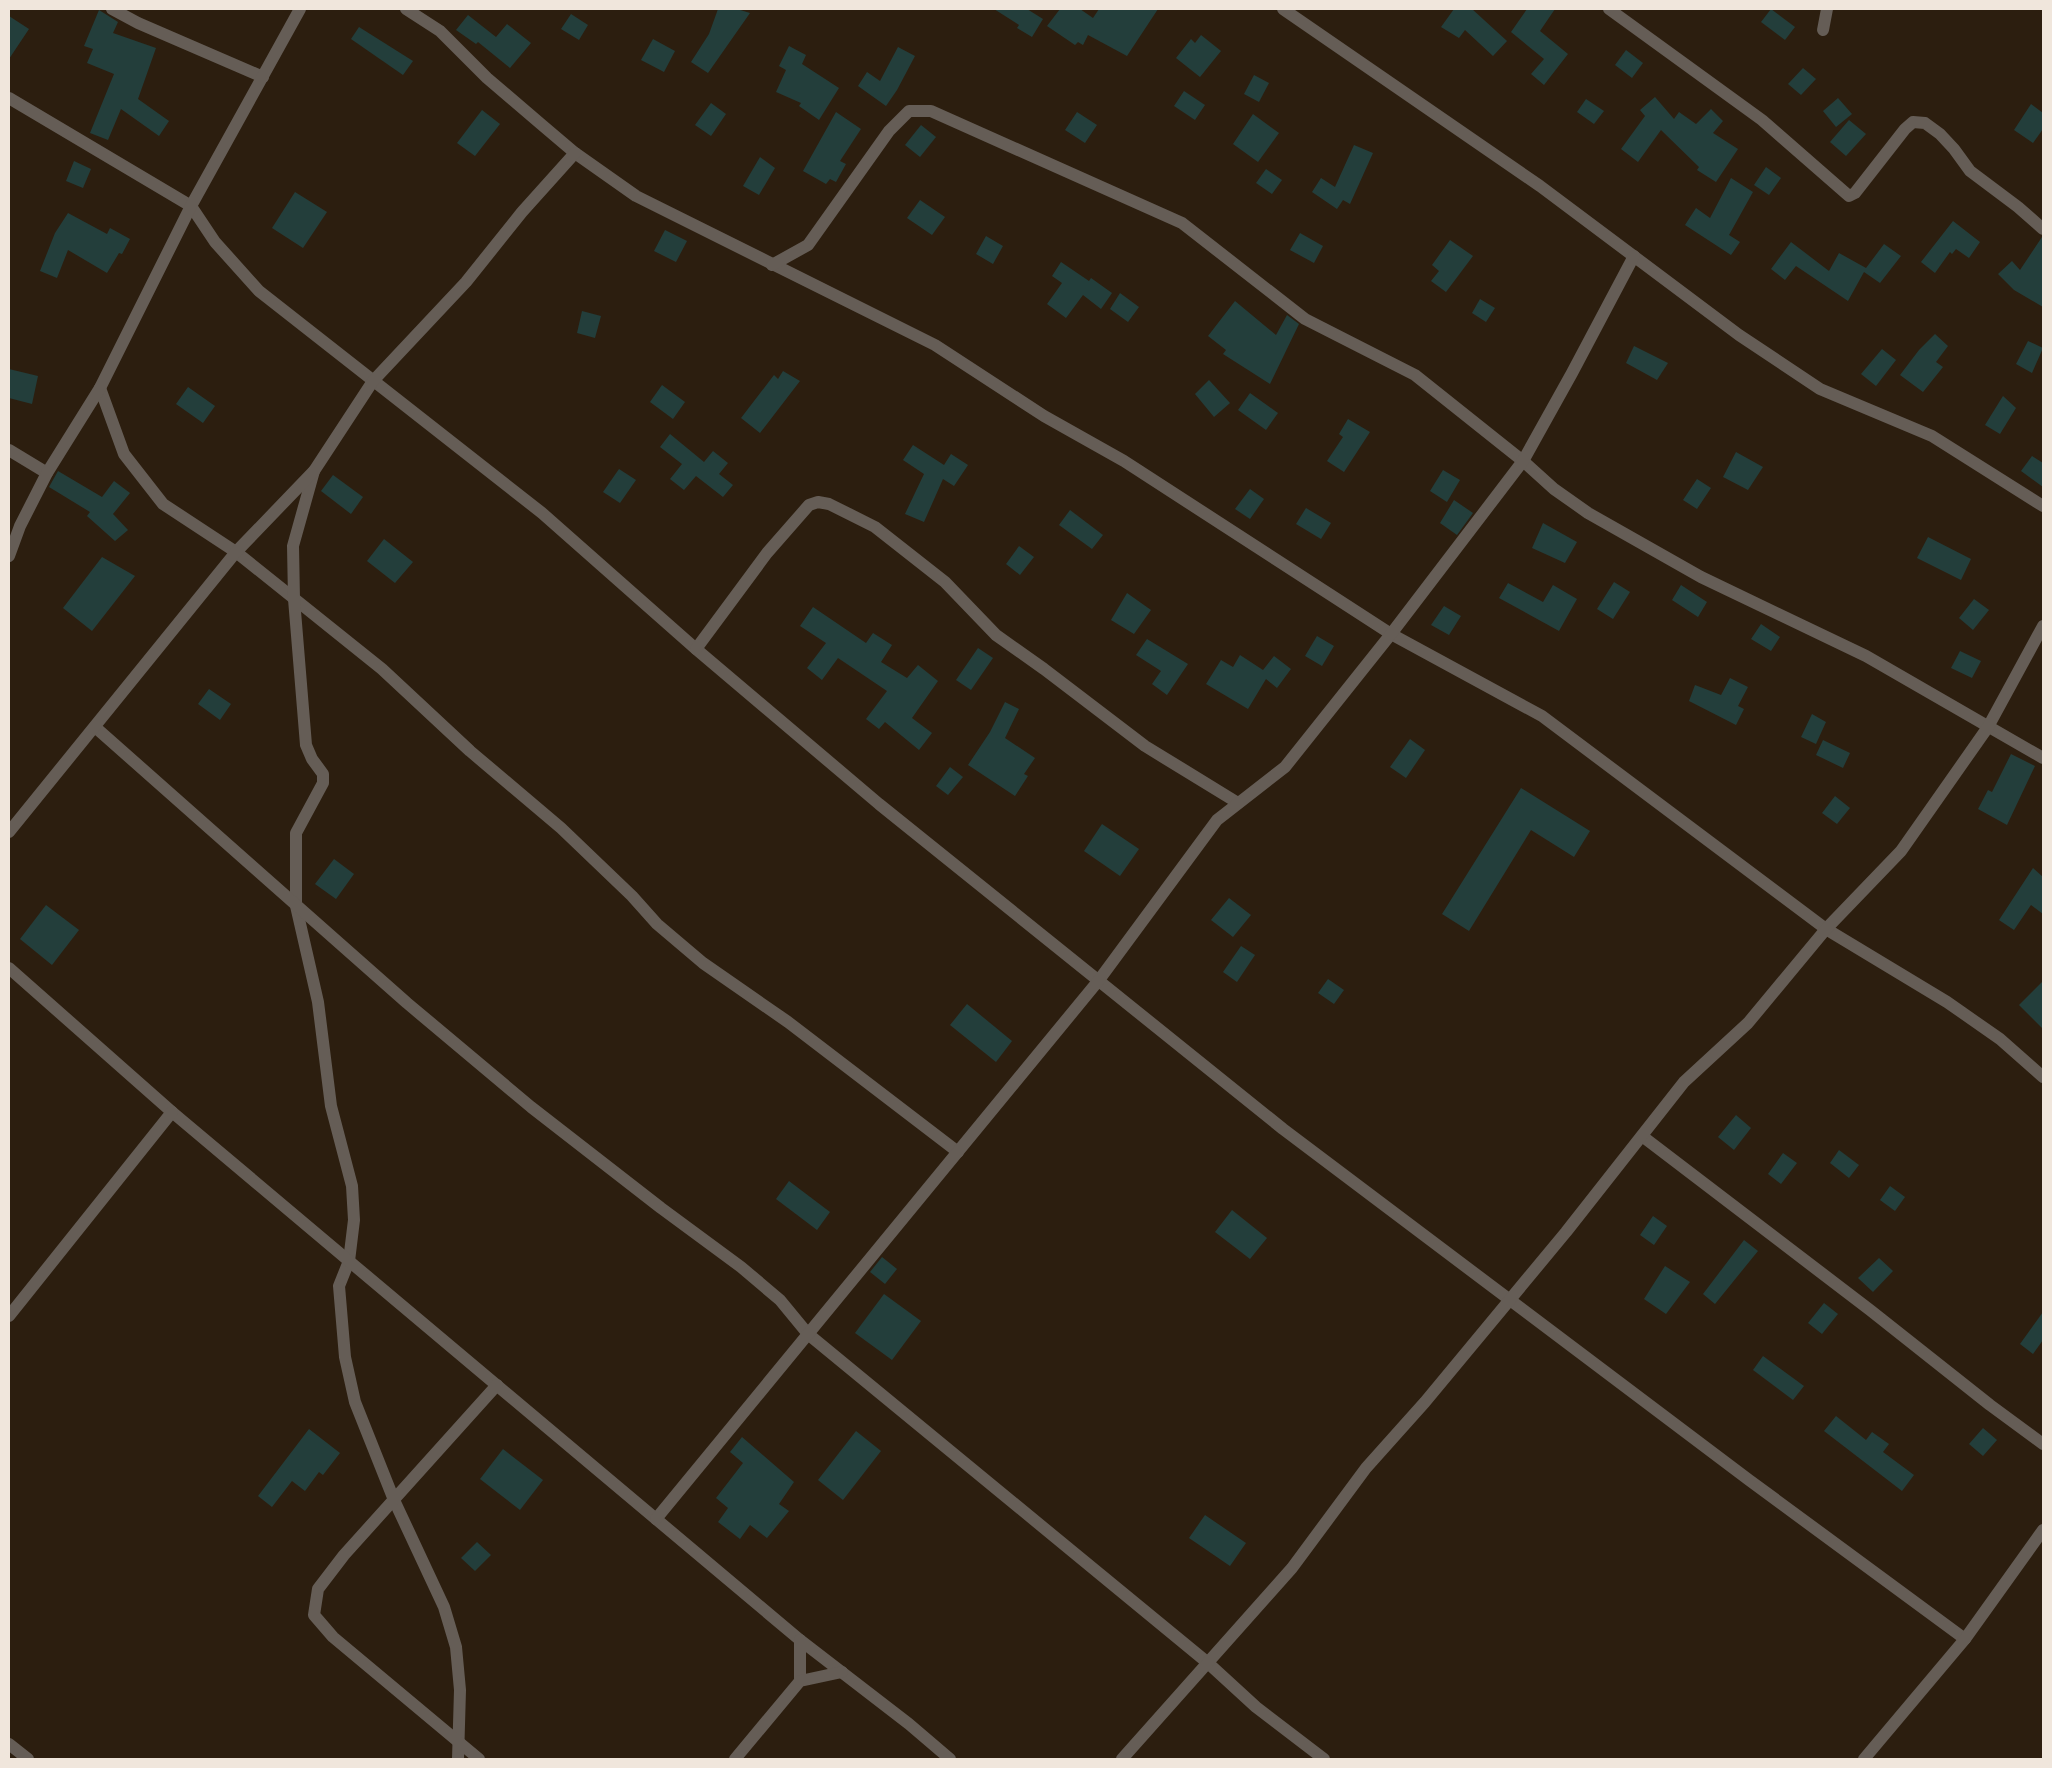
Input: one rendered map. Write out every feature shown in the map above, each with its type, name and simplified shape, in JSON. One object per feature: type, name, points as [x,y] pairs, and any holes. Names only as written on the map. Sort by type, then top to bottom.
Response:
[{"type":"street","points":[[112,9],[138,23],[263,77]]},
{"type":"street","points":[[9,556],[20,526],[47,473],[100,388],[191,206],[300,9]]},
{"type":"street","points":[[406,9],[440,32],[486,78],[575,152],[636,196],[935,345],[1044,416],[1124,461],[1391,634],[1542,716],[1826,929],[1947,1002],[2000,1039],[2043,1077]]},
{"type":"street","points":[[1283,9],[1540,186],[1739,335],[1820,389],[1932,436],[2043,506]]},
{"type":"street","points":[[1609,9],[1762,120],[1849,196],[1855,193],[1905,129],[1913,122],[1925,124],[1954,149],[1970,171],[2018,206],[2043,229]]},
{"type":"street","points":[[1823,30],[1827,9]]},
{"type":"street","points":[[9,98],[191,206],[215,242],[259,291],[542,513],[696,649],[879,804],[1284,1129],[1748,1480],[1965,1639]]},
{"type":"street","points":[[772,265],[808,245],[889,132],[909,111],[931,111],[1182,223],[1305,319],[1415,375],[1523,461],[1554,489],[1588,512],[1701,577],[1866,656],[2043,758]]},
{"type":"street","points":[[9,832],[236,552],[314,471],[373,381],[466,282],[522,212],[575,152]]},
{"type":"street","points":[[656,1519],[1099,980],[1217,820],[1285,767],[1391,634],[1523,461],[1634,256]]},
{"type":"street","points":[[100,388],[124,454],[163,504],[236,552],[382,669],[470,751],[561,828],[632,896],[657,924],[703,963],[788,1022],[958,1152]]},
{"type":"street","points":[[9,450],[47,473]]},
{"type":"street","points":[[314,471],[293,546],[294,599],[306,745],[312,759],[323,774],[323,784],[296,833],[296,906],[318,1002],[331,1106],[352,1186],[354,1220],[349,1261],[339,1286],[345,1357],[355,1402],[394,1500],[444,1607],[456,1647],[460,1690],[458,1759]]},
{"type":"street","points":[[696,649],[767,553],[809,505],[818,502],[829,504],[875,527],[945,582],[996,634],[1044,668],[1145,746],[1238,803]]},
{"type":"street","points":[[1122,1759],[1208,1663],[1255,1607],[1292,1568],[1366,1468],[1425,1402],[1684,1082],[1748,1023],[1826,929],[1901,851],[1988,727],[2043,626]]},
{"type":"street","points":[[94,727],[407,1003],[531,1107],[661,1208],[741,1267],[780,1300],[808,1334],[1208,1663],[1256,1707],[1324,1759]]},
{"type":"street","points":[[9,968],[172,1112],[349,1261],[800,1640],[909,1724],[950,1759]]},
{"type":"street","points":[[9,1316],[172,1112]]},
{"type":"street","points":[[1642,1136],[2043,1444]]},
{"type":"street","points":[[479,1759],[333,1637],[314,1615],[318,1589],[344,1554],[497,1385]]},
{"type":"street","points":[[1864,1759],[1965,1639],[2043,1530]]},
{"type":"street","points":[[800,1640],[800,1681]]},
{"type":"street","points":[[735,1759],[800,1681],[842,1672]]},
{"type":"street","points":[[9,1744],[28,1759]]},
{"type":"building","points":[[718,9],[737,9],[750,13],[708,73],[691,62],[709,34]]},
{"type":"building","points":[[994,9],[1027,9],[1043,19],[1032,37],[1017,28],[1019,25]]},
{"type":"building","points":[[1060,9],[1080,9],[1093,18],[1099,9],[1158,9],[1127,56],[1088,35],[1083,45],[1078,42],[1075,45],[1047,26]]},
{"type":"building","points":[[1454,9],[1472,9],[1507,41],[1493,56],[1465,30],[1459,38],[1441,27]]},
{"type":"building","points":[[1527,9],[1555,9],[1540,31],[1568,54],[1544,85],[1531,74],[1544,59],[1511,32]]},
{"type":"building","points":[[1771,9],[1795,27],[1785,40],[1761,22]]},
{"type":"building","points":[[99,10],[118,22],[113,33],[156,48],[138,99],[169,121],[159,136],[121,109],[108,140],[90,133],[114,74],[87,63],[93,49],[84,46]]},
{"type":"building","points":[[571,14],[588,25],[579,40],[561,29]]},
{"type":"building","points":[[468,15],[496,37],[507,24],[531,43],[510,68],[478,42],[476,44],[456,30]]},
{"type":"building","points":[[9,16],[29,29],[9,59]]},
{"type":"building","points":[[359,27],[413,61],[403,75],[351,39]]},
{"type":"building","points":[[1201,35],[1221,51],[1200,77],[1176,58],[1191,39],[1195,43]]},
{"type":"building","points":[[653,39],[675,51],[664,72],[641,60]]},
{"type":"building","points":[[789,46],[806,55],[802,64],[839,88],[819,120],[799,106],[801,103],[776,92],[786,70],[779,66]]},
{"type":"building","points":[[898,47],[915,56],[886,106],[858,86],[867,72],[880,81]]},
{"type":"building","points":[[1626,50],[1643,63],[1632,78],[1615,65]]},
{"type":"building","points":[[1803,68],[1816,79],[1801,95],[1788,84]]},
{"type":"building","points":[[1254,75],[1269,83],[1259,102],[1244,94]]},
{"type":"building","points":[[1184,91],[1205,105],[1195,120],[1174,106]]},
{"type":"building","points":[[1655,97],[1674,119],[1679,112],[1696,124],[1711,109],[1723,121],[1713,133],[1738,149],[1716,182],[1697,170],[1699,167],[1661,130],[1638,162],[1621,149],[1645,116],[1640,110]]},
{"type":"building","points":[[1838,98],[1852,114],[1836,127],[1823,111]]},
{"type":"building","points":[[1586,99],[1604,111],[1594,124],[1577,112]]},
{"type":"building","points":[[711,103],[726,114],[711,136],[695,125]]},
{"type":"building","points":[[2031,104],[2043,113],[2043,129],[2033,143],[2014,130]]},
{"type":"building","points":[[482,110],[500,124],[475,156],[457,143]]},
{"type":"building","points":[[836,112],[861,129],[840,161],[846,164],[836,182],[830,179],[826,184],[803,171]]},
{"type":"building","points":[[1077,112],[1097,125],[1085,143],[1065,130]]},
{"type":"building","points":[[1253,114],[1279,133],[1258,162],[1233,144]]},
{"type":"building","points":[[1849,120],[1866,134],[1846,156],[1830,142]]},
{"type":"building","points":[[921,125],[936,137],[920,157],[905,145]]},
{"type":"building","points":[[1354,145],[1373,153],[1350,204],[1343,200],[1337,209],[1312,192],[1321,178],[1335,187]]},
{"type":"building","points":[[760,157],[775,168],[759,195],[743,186]]},
{"type":"building","points":[[74,161],[91,169],[83,188],[66,181]]},
{"type":"building","points":[[1766,167],[1781,178],[1769,195],[1754,185]]},
{"type":"building","points":[[1266,169],[1282,180],[1272,194],[1256,183]]},
{"type":"building","points":[[1731,178],[1753,192],[1729,235],[1740,242],[1731,255],[1685,225],[1696,208],[1710,218]]},
{"type":"building","points":[[295,192],[327,212],[303,248],[272,228]]},
{"type":"building","points":[[920,200],[945,217],[932,235],[907,218]]},
{"type":"building","points":[[68,213],[107,234],[110,228],[130,239],[122,254],[119,253],[107,273],[68,250],[57,278],[40,271],[55,233]]},
{"type":"building","points":[[1953,221],[1980,242],[1969,258],[1956,249],[1952,254],[1950,252],[1935,273],[1921,262]]},
{"type":"building","points":[[665,230],[687,241],[676,262],[654,251]]},
{"type":"building","points":[[1300,233],[1323,246],[1314,263],[1290,250]]},
{"type":"building","points":[[986,236],[1003,246],[993,264],[976,254]]},
{"type":"building","points":[[2042,237],[2043,307],[2014,290],[1998,274],[2012,261],[2020,270]]},
{"type":"building","points":[[1450,240],[1473,256],[1446,292],[1431,281],[1439,271],[1432,265]]},
{"type":"building","points":[[1791,242],[1829,271],[1839,253],[1866,268],[1884,244],[1901,256],[1880,283],[1864,272],[1848,301],[1796,266],[1785,280],[1771,269]]},
{"type":"building","points":[[1061,262],[1089,281],[1091,278],[1112,293],[1101,309],[1083,295],[1066,318],[1047,304],[1062,283],[1052,276]]},
{"type":"building","points":[[1120,293],[1139,307],[1128,322],[1110,309]]},
{"type":"building","points":[[1480,299],[1495,308],[1486,322],[1472,313]]},
{"type":"building","points":[[1235,301],[1276,335],[1287,315],[1299,324],[1270,384],[1223,354],[1226,350],[1208,336]]},
{"type":"building","points":[[582,311],[601,316],[595,338],[577,333]]},
{"type":"building","points":[[1935,334],[1948,346],[1936,362],[1943,367],[1923,392],[1900,375],[1919,350]]},
{"type":"building","points":[[2028,341],[2043,348],[2032,373],[2016,364]]},
{"type":"building","points":[[1634,346],[1668,363],[1657,380],[1626,363]]},
{"type":"building","points":[[1882,349],[1896,360],[1876,386],[1861,374]]},
{"type":"building","points":[[9,369],[38,376],[32,404],[9,398]]},
{"type":"building","points":[[783,371],[800,381],[760,433],[741,418],[774,375],[778,379]]},
{"type":"building","points":[[1209,380],[1230,403],[1214,417],[1195,394]]},
{"type":"building","points":[[662,385],[685,402],[673,419],[650,402]]},
{"type":"building","points":[[188,387],[215,406],[203,423],[176,404]]},
{"type":"building","points":[[1250,393],[1278,413],[1266,430],[1238,410]]},
{"type":"building","points":[[2003,396],[2016,408],[2000,434],[1985,425]]},
{"type":"building","points":[[1348,419],[1370,432],[1344,472],[1327,461],[1343,437],[1339,434]]},
{"type":"building","points":[[670,434],[704,462],[713,451],[728,463],[719,474],[733,485],[723,497],[696,476],[684,490],[670,479],[682,464],[660,447]]},
{"type":"building","points":[[913,445],[944,465],[951,454],[968,465],[954,486],[943,479],[924,522],[905,514],[924,474],[903,460]]},
{"type":"building","points":[[1736,452],[1763,467],[1748,490],[1723,477]]},
{"type":"building","points":[[2032,456],[2043,463],[2043,487],[2021,471]]},
{"type":"building","points":[[619,469],[636,480],[620,503],[603,492]]},
{"type":"building","points":[[1443,470],[1460,480],[1447,502],[1430,491]]},
{"type":"building","points":[[58,471],[102,497],[114,481],[130,493],[113,514],[128,530],[115,541],[87,516],[90,512],[49,487]]},
{"type":"building","points":[[333,475],[363,497],[351,514],[321,491]]},
{"type":"building","points":[[1697,479],[1711,488],[1697,509],[1683,500]]},
{"type":"building","points":[[1250,489],[1264,499],[1250,519],[1235,509]]},
{"type":"building","points":[[1454,500],[1473,513],[1457,535],[1440,523]]},
{"type":"building","points":[[1306,508],[1331,523],[1321,539],[1296,524]]},
{"type":"building","points":[[1070,510],[1103,535],[1092,549],[1059,525]]},
{"type":"building","points":[[1543,523],[1577,542],[1565,563],[1532,548]]},
{"type":"building","points":[[1928,537],[1971,559],[1961,580],[1917,558]]},
{"type":"building","points":[[384,539],[413,562],[395,583],[367,561]]},
{"type":"building","points":[[1019,546],[1034,557],[1020,575],[1006,564]]},
{"type":"building","points":[[102,557],[135,576],[92,631],[63,608]]},
{"type":"building","points":[[1614,582],[1630,592],[1613,619],[1597,609]]},
{"type":"building","points":[[1508,583],[1543,602],[1553,585],[1577,599],[1559,631],[1499,598]]},
{"type":"building","points":[[1681,585],[1707,602],[1698,617],[1672,600]]},
{"type":"building","points":[[1127,593],[1151,610],[1134,634],[1111,620]]},
{"type":"building","points":[[1974,599],[1989,610],[1973,630],[1959,618]]},
{"type":"building","points":[[1444,606],[1461,616],[1449,635],[1431,625]]},
{"type":"building","points":[[813,607],[866,643],[873,633],[892,645],[881,662],[907,678],[918,665],[938,681],[912,718],[932,733],[919,750],[885,722],[879,729],[866,719],[887,691],[838,658],[822,680],[807,668],[826,643],[800,626]]},
{"type":"building","points":[[1761,624],[1780,637],[1771,651],[1751,639]]},
{"type":"building","points":[[1317,636],[1334,646],[1322,666],[1305,656]]},
{"type":"building","points":[[1147,639],[1188,664],[1167,695],[1152,684],[1161,671],[1136,655]]},
{"type":"building","points":[[978,648],[993,658],[971,690],[956,680]]},
{"type":"building","points":[[1960,651],[1981,661],[1972,678],[1951,668]]},
{"type":"building","points":[[1240,655],[1263,670],[1274,656],[1291,669],[1277,688],[1266,679],[1248,709],[1206,684],[1221,660],[1233,667]]},
{"type":"building","points":[[1730,678],[1748,687],[1738,706],[1744,709],[1736,725],[1689,701],[1695,685],[1721,695]]},
{"type":"building","points":[[209,689],[231,704],[220,720],[198,704]]},
{"type":"building","points":[[1005,702],[1019,709],[1005,738],[1035,758],[1024,774],[1028,776],[1015,796],[968,765],[990,732]]},
{"type":"building","points":[[1812,714],[1826,722],[1816,744],[1801,737]]},
{"type":"building","points":[[1410,739],[1425,750],[1406,778],[1390,767]]},
{"type":"building","points":[[1823,740],[1850,753],[1843,768],[1816,755]]},
{"type":"building","points":[[2011,754],[2035,766],[2007,825],[1978,809],[1988,790],[1992,792]]},
{"type":"building","points":[[950,767],[963,777],[948,795],[936,786]]},
{"type":"building","points":[[1521,788],[1590,831],[1574,857],[1531,830],[1469,931],[1442,914]]},
{"type":"building","points":[[1835,796],[1850,808],[1837,824],[1822,813]]},
{"type":"building","points":[[1102,824],[1139,849],[1120,876],[1084,851]]},
{"type":"building","points":[[334,859],[354,874],[336,899],[315,884]]},
{"type":"building","points":[[2033,868],[2043,877],[2043,914],[2031,905],[2014,930],[1999,920]]},
{"type":"building","points":[[1229,898],[1251,915],[1233,937],[1211,920]]},
{"type":"building","points":[[46,905],[79,930],[52,965],[20,939]]},
{"type":"building","points":[[1241,946],[1255,955],[1237,982],[1223,972]]},
{"type":"building","points":[[1328,979],[1344,990],[1334,1004],[1318,993]]},
{"type":"building","points":[[2043,981],[2043,1029],[2019,1005]]},
{"type":"building","points":[[967,1004],[1012,1041],[996,1062],[950,1025]]},
{"type":"building","points":[[1736,1115],[1751,1128],[1734,1150],[1718,1137]]},
{"type":"building","points":[[1839,1150],[1859,1165],[1849,1178],[1830,1163]]},
{"type":"building","points":[[1783,1153],[1797,1163],[1781,1184],[1768,1174]]},
{"type":"building","points":[[789,1181],[830,1212],[817,1230],[776,1199]]},
{"type":"building","points":[[1890,1186],[1905,1197],[1895,1211],[1880,1200]]},
{"type":"building","points":[[1232,1210],[1267,1238],[1250,1259],[1215,1232]]},
{"type":"building","points":[[1653,1216],[1667,1226],[1654,1245],[1640,1235]]},
{"type":"building","points":[[1744,1240],[1758,1251],[1715,1304],[1703,1294]]},
{"type":"building","points":[[882,1257],[897,1269],[885,1284],[870,1272]]},
{"type":"building","points":[[1879,1258],[1893,1271],[1873,1292],[1858,1278]]},
{"type":"building","points":[[1665,1266],[1690,1282],[1666,1314],[1644,1299]]},
{"type":"building","points":[[884,1294],[921,1321],[892,1360],[855,1333]]},
{"type":"building","points":[[1824,1303],[1838,1314],[1822,1334],[1808,1323]]},
{"type":"building","points":[[2043,1312],[2043,1340],[2033,1354],[2020,1344]]},
{"type":"building","points":[[1763,1356],[1804,1386],[1793,1400],[1753,1370]]},
{"type":"building","points":[[1836,1416],[1866,1440],[1872,1432],[1889,1444],[1883,1452],[1914,1475],[1902,1491],[1824,1431]]},
{"type":"building","points":[[1983,1428],[1997,1440],[1983,1456],[1969,1444]]},
{"type":"building","points":[[309,1429],[340,1453],[323,1475],[319,1472],[305,1491],[292,1481],[272,1507],[258,1496]]},
{"type":"building","points":[[856,1431],[881,1451],[843,1500],[818,1480]]},
{"type":"building","points":[[742,1437],[794,1482],[779,1504],[789,1511],[767,1538],[750,1525],[740,1539],[718,1522],[728,1508],[716,1498],[743,1463],[730,1452]]},
{"type":"building","points":[[503,1449],[543,1480],[520,1510],[480,1479]]},
{"type":"building","points":[[1205,1515],[1246,1543],[1230,1566],[1189,1538]]},
{"type":"building","points":[[477,1542],[491,1555],[475,1571],[461,1558]]}]
